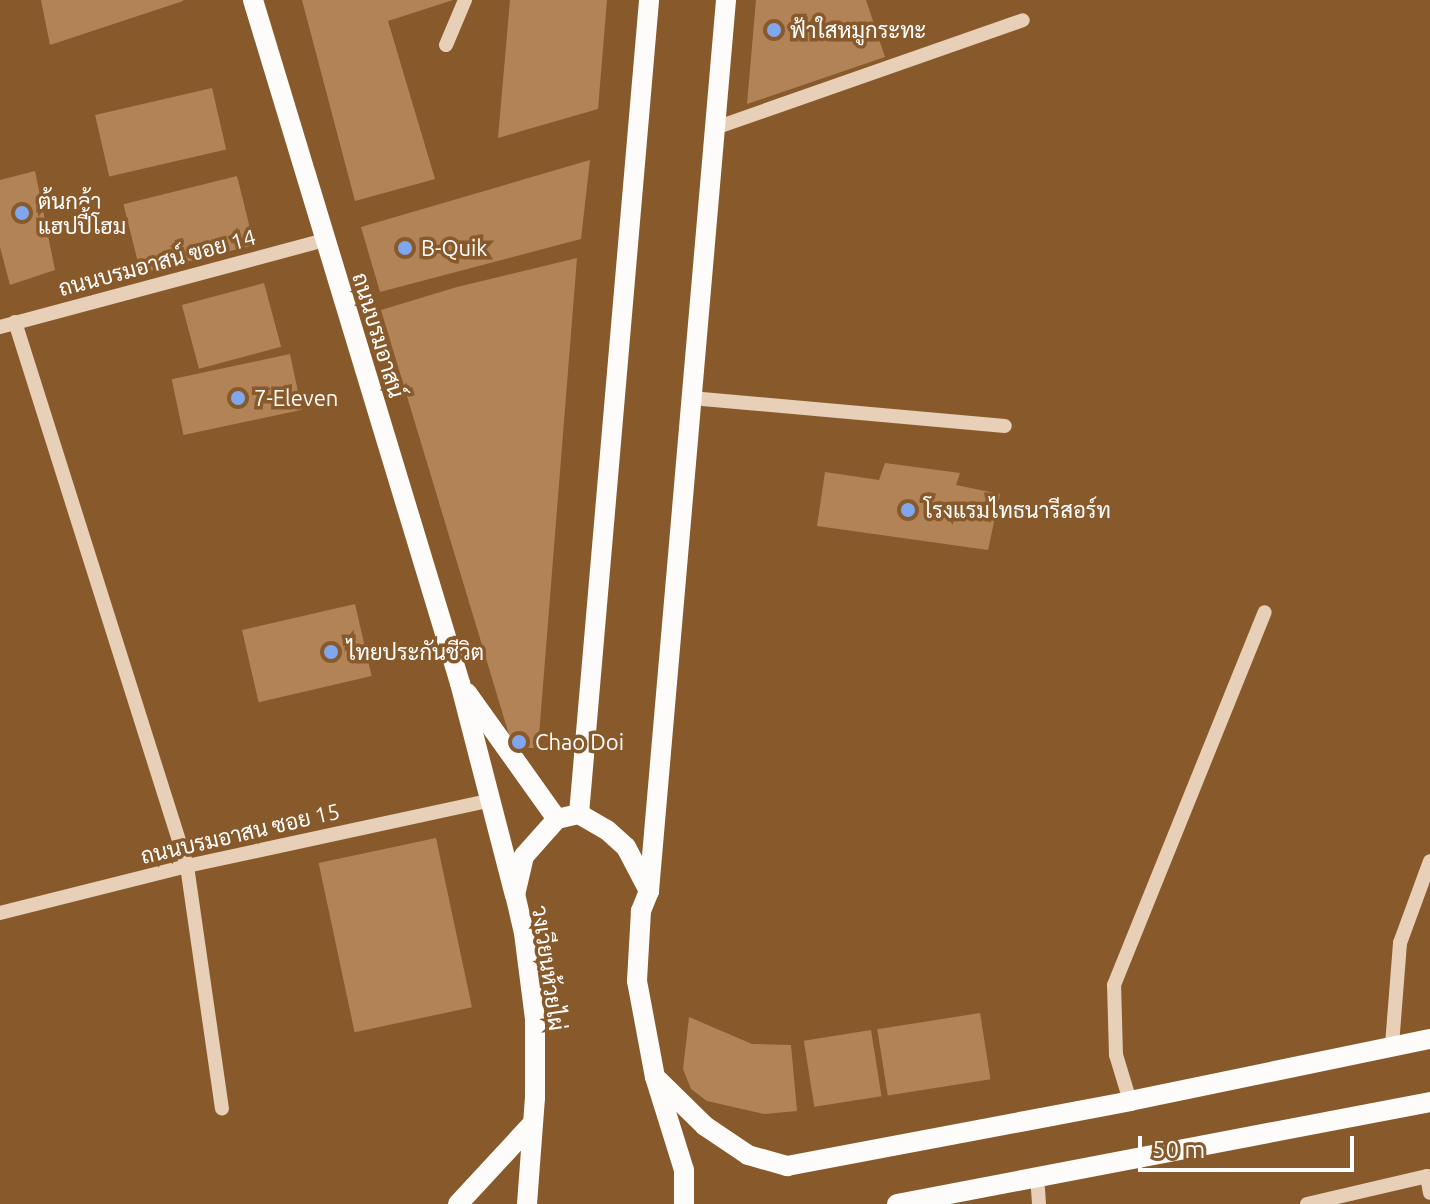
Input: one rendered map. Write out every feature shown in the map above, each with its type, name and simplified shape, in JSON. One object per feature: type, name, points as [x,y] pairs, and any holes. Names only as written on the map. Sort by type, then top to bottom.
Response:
[{"type":"main road","name":"ถนนบรมอาสน์","points":[[253,0],[460,683],[515,895]]},
{"type":"main road","points":[[579,814],[649,0]]},
{"type":"main road","points":[[684,1204],[684,1170],[655,1077],[637,981],[641,911],[649,891],[726,0]]},
{"type":"main road","name":"ถนนบรมอาสน์","points":[[460,683],[557,819]]},
{"type":"main road","points":[[557,819],[579,814],[607,830],[626,847],[649,891]]},
{"type":"main road","name":"วงเวียนห้วยไผ่","points":[[527,1204],[533,1123],[535,1019],[524,933],[515,895],[524,856],[557,819]]},
{"type":"main road","points":[[655,1077],[705,1126],[748,1155],[787,1166],[1130,1101],[1430,1039]]},
{"type":"main road","points":[[897,1204],[1430,1102]]},
{"type":"main road","points":[[458,1204],[533,1123]]},
{"type":"street","points":[[446,45],[465,0]]},
{"type":"street","points":[[715,128],[1023,20]]},
{"type":"street","name":"ถนนบรมอาสน์ ฃอย 14","points":[[7,325],[325,240]]},
{"type":"street","points":[[7,325],[187,866],[222,1108]]},
{"type":"street","points":[[691,398],[1005,426]]},
{"type":"street","points":[[1130,1101],[1116,1055],[1114,985],[1265,612]]},
{"type":"street","name":"ถนนบรมอาสน ซอย 15","points":[[0,913],[187,866],[491,800]]},
{"type":"street","points":[[1392,1045],[1400,943],[1430,861]]},
{"type":"street","points":[[1037,1175],[1039,1204]]},
{"type":"street","points":[[1307,1204],[1427,1176],[1430,1193]]},
{"type":"building","points":[[41,0],[183,0],[183,1],[50,45]]},
{"type":"building","points":[[302,0],[453,0],[388,21],[435,179],[355,201]]},
{"type":"building","points":[[510,0],[607,0],[598,109],[498,138]]},
{"type":"building","points":[[756,0],[866,0],[885,57],[747,104]]},
{"type":"building","points":[[212,88],[226,149],[109,176],[95,115]]},
{"type":"building","points":[[590,160],[581,239],[380,292],[361,227]]},
{"type":"building","name":"ต้นกล้า แฮปปี้โฮม","points":[[35,171],[55,270],[10,285],[0,247],[0,180]]},
{"type":"building","points":[[237,176],[254,245],[141,273],[123,204]]},
{"type":"building","points":[[577,258],[538,748],[513,748],[381,310],[457,287]]},
{"type":"building","points":[[264,283],[281,347],[199,369],[182,305]]},
{"type":"building","name":"7-Eleven","points":[[290,354],[302,410],[183,435],[172,379]]},
{"type":"building","name":"โรงแรมไทธนารีสอร์ท","points":[[885,463],[960,473],[956,485],[1000,494],[988,550],[817,526],[825,472],[879,480]]},
{"type":"building","points":[[355,604],[372,676],[259,702],[242,630]]},
{"type":"building","points":[[436,838],[472,1007],[355,1032],[319,863]]},
{"type":"building","points":[[980,1013],[990,1079],[888,1095],[877,1029]]},
{"type":"building","points":[[689,1017],[752,1044],[791,1045],[797,1111],[764,1114],[707,1101],[691,1089],[683,1069]]},
{"type":"building","points":[[871,1030],[881,1096],[814,1107],[804,1041]]},
{"type":"place","name":"ฟ้าใสหมูกระทะ","points":[[774,30]]},
{"type":"place","name":"ต้นกล้า แฮปปี้โฮม","points":[[22,213]]},
{"type":"place","name":"B-Quik","points":[[405,248]]},
{"type":"place","name":"7-Eleven","points":[[238,398]]},
{"type":"place","name":"โรงแรมไทธนารีสอร์ท","points":[[908,510]]},
{"type":"place","name":"ไทยประกันชีวิต","points":[[331,652]]},
{"type":"place","name":"Chao Doi","points":[[519,742]]}]
